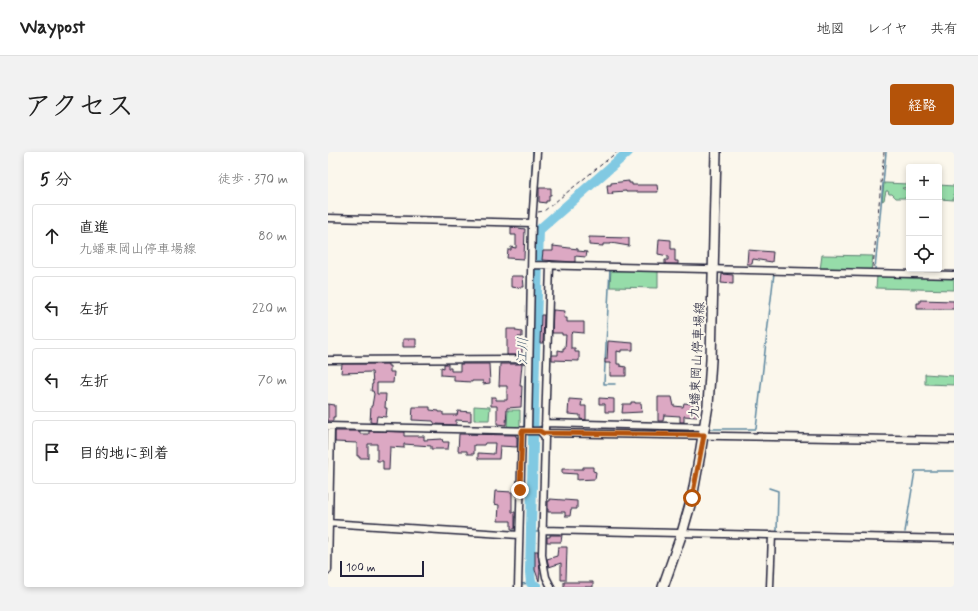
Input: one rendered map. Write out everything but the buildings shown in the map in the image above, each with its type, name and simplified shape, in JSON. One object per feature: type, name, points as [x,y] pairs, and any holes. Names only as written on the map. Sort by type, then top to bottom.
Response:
[{"type":"main road","name":"九蟠東岡山停車場線","points":[[663,587],[682,533],[692,498],[704,431],[709,387],[716,152]]},
{"type":"street","points":[[518,587],[519,535],[527,431],[527,359],[532,265],[530,223],[533,212],[537,152]]},
{"type":"street","points":[[328,218],[530,223]]},
{"type":"street","points":[[532,265],[954,275]]},
{"type":"street","points":[[548,266],[542,555],[546,577],[551,587]]},
{"type":"street","points":[[328,360],[527,359]]},
{"type":"street","points":[[328,570],[330,426],[527,431],[544,428],[704,431]]},
{"type":"street","points":[[544,428],[704,431]]},
{"type":"street","points":[[704,431],[708,436],[954,440]]},
{"type":"street","points":[[329,523],[519,535]]},
{"type":"street","points":[[542,530],[954,539]]},
{"type":"street","points":[[770,587],[772,536]]},
{"type":"path","points":[[533,212],[544,211],[617,152]]},
{"type":"path","points":[[872,273],[884,152]]},
{"type":"green space","points":[[884,183],[906,184],[906,187],[902,188],[906,189],[906,198],[896,198],[886,191],[884,200],[882,201]]},
{"type":"green space","points":[[942,185],[954,186],[954,200],[942,199]]},
{"type":"green space","points":[[822,255],[873,256],[871,271],[820,270]]},
{"type":"green space","points":[[611,269],[658,271],[658,288],[610,287]]},
{"type":"green space","points":[[877,276],[954,277],[954,290],[876,288]]},
{"type":"green space","points":[[925,374],[954,376],[954,385],[925,384]]},
{"type":"green space","points":[[474,406],[490,407],[489,420],[474,420]]},
{"type":"green space","points":[[508,410],[520,410],[520,429],[507,428]]},
{"type":"waterway","points":[[529,222],[533,152]]},
{"type":"waterway","name":"江川","points":[[537,587],[531,583],[530,572],[539,230],[628,152]]},
{"type":"waterway","points":[[875,269],[886,152]]},
{"type":"waterway","points":[[526,358],[529,226]]},
{"type":"waterway","points":[[610,269],[604,384],[615,384]]},
{"type":"waterway","points":[[708,429],[756,429],[774,273]]},
{"type":"waterway","points":[[524,426],[526,362]]},
{"type":"waterway","points":[[534,428],[542,426]]},
{"type":"waterway","points":[[344,429],[520,434]]},
{"type":"waterway","points":[[905,532],[915,471],[954,471]]},
{"type":"waterway","points":[[769,488],[778,491],[777,532]]},
{"type":"waterway","points":[[531,532],[540,532]]},
{"type":"waterway","points":[[521,586],[521,584],[531,583]]},
{"type":"route","points":[[520,490],[522,431],[540,431],[543,433],[704,435],[692,498]]}]
